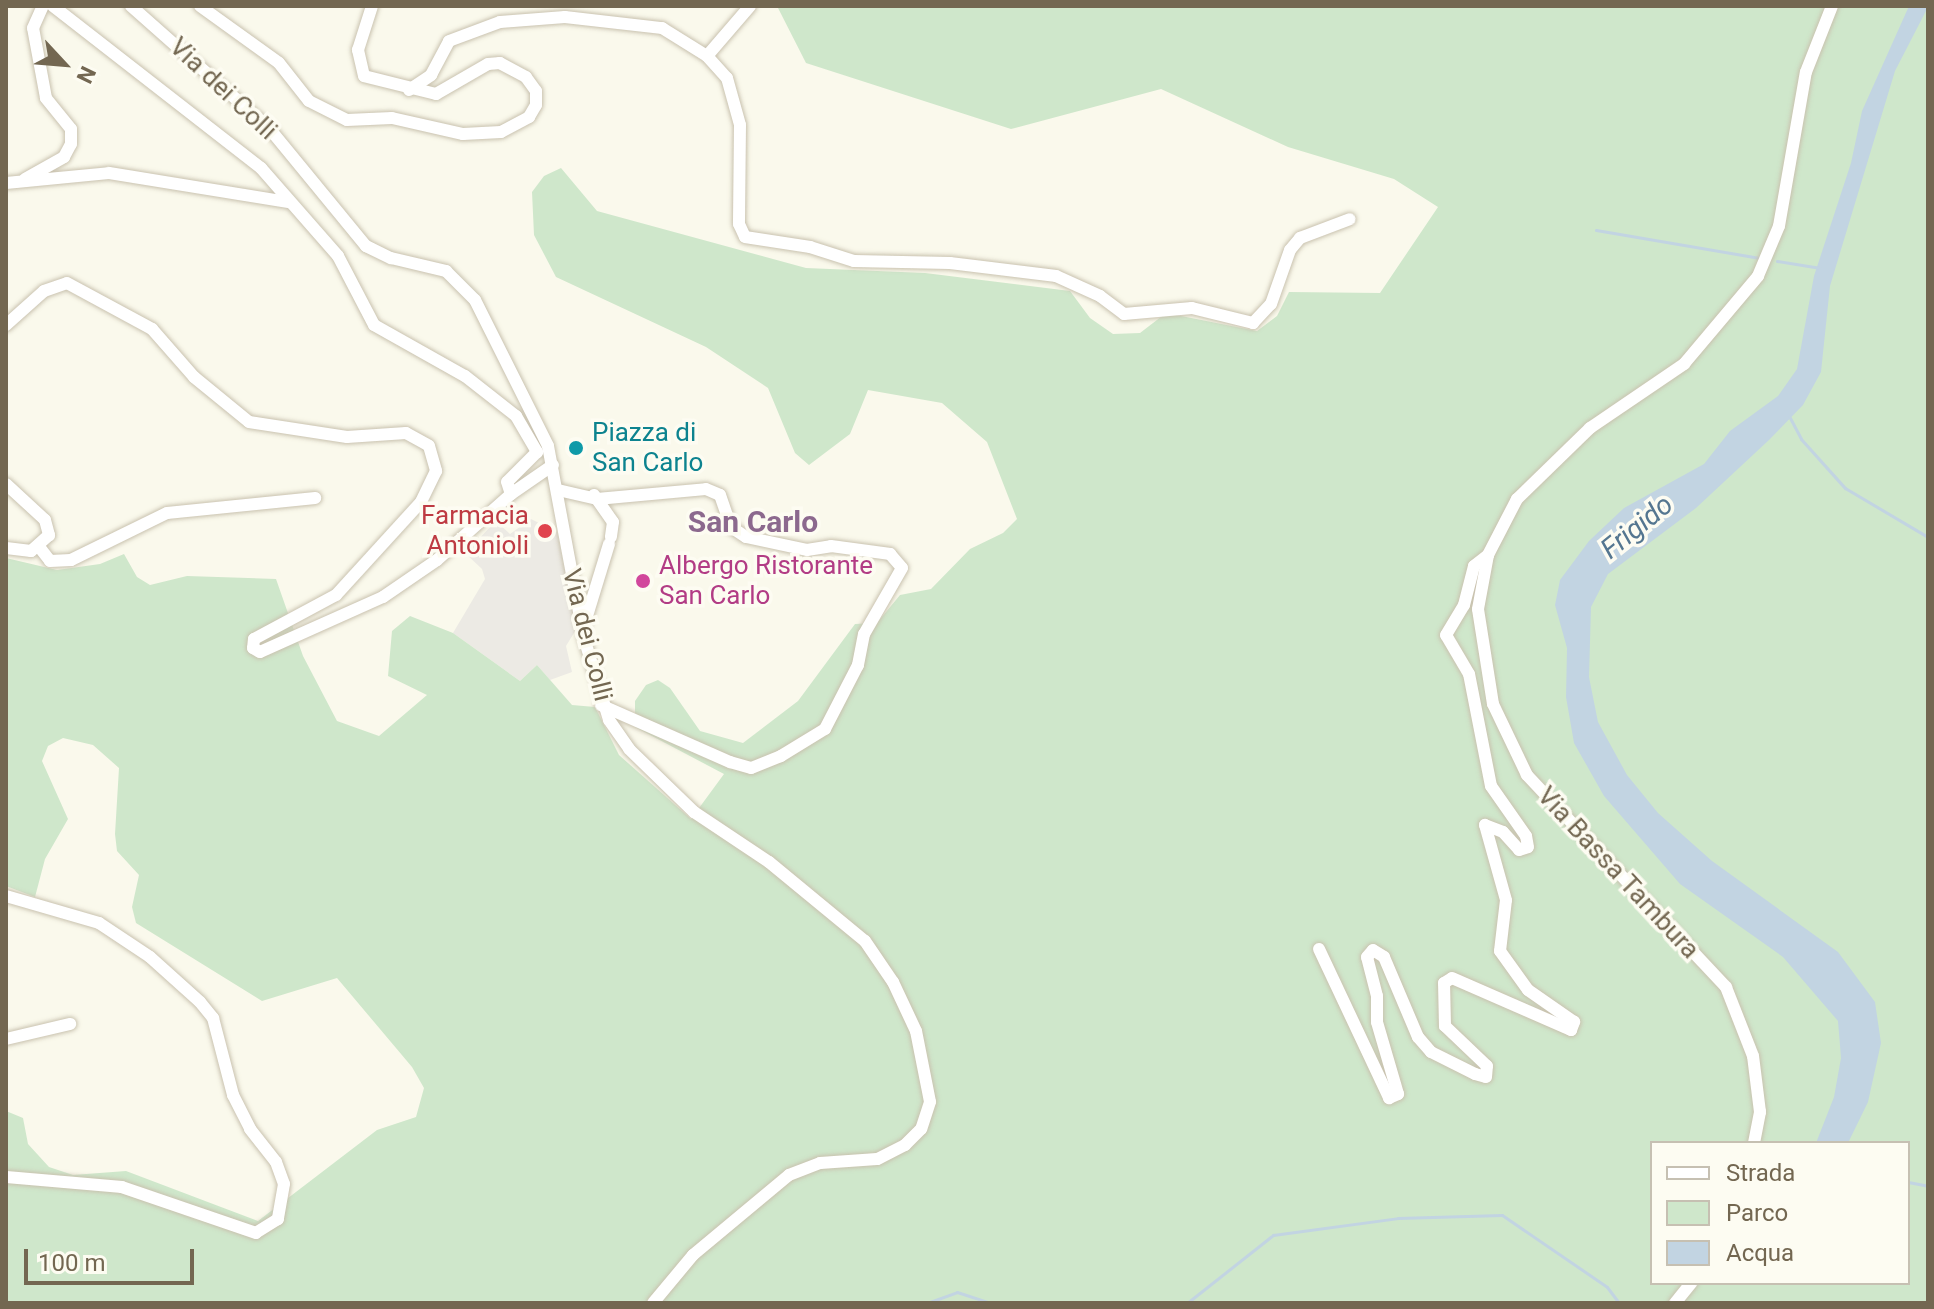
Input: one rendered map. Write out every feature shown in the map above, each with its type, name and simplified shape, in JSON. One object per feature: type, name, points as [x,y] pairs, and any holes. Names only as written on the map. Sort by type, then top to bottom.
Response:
[{"type":"street","points":[[12,183],[64,157],[71,144],[71,129],[46,98],[33,28],[43,6]]},
{"type":"street","points":[[53,6],[227,138],[338,256],[374,325],[465,376],[524,424],[537,452],[507,482],[511,494]]},
{"type":"street","name":"Via dei Colli","points":[[131,6],[269,128],[366,246],[391,258],[433,265],[461,284],[497,335],[540,425],[553,465],[583,630],[601,705],[629,749],[694,812],[769,862],[865,941],[893,982],[916,1031],[930,1102],[921,1129],[905,1145],[877,1159],[820,1163],[789,1175],[693,1255],[653,1303]]},
{"type":"street","name":"Via dei Colli","points":[[200,6],[279,63],[309,101],[347,120],[392,118],[443,132],[501,132],[518,127],[536,105],[536,91],[526,77],[500,63],[488,64],[445,92],[409,90],[377,82],[359,69],[358,50],[372,6]]},
{"type":"street","points":[[707,56],[750,6]]},
{"type":"street","name":"Via Bassa Tambura","points":[[1754,1141],[1760,1112],[1753,1056],[1726,987],[1548,802],[1527,775],[1499,718],[1481,648],[1478,609],[1488,555],[1517,499],[1555,458],[1684,364],[1758,276],[1779,226],[1806,72],[1832,6]]},
{"type":"street","points":[[409,90],[431,75],[449,41],[524,18],[565,17],[662,28],[707,56],[727,78],[740,125],[739,224],[751,240],[810,247],[864,262],[950,263],[1056,276],[1100,296],[1124,314],[1192,308],[1253,323],[1271,304],[1290,250],[1300,238],[1350,219]]},
{"type":"street","points":[[12,183],[109,173],[289,202]]},
{"type":"street","points":[[6,325],[44,291],[67,283],[152,329],[194,377],[249,422],[322,436],[406,433],[429,446],[436,471],[421,502],[336,595],[272,625],[254,639],[253,648],[260,652],[383,597],[437,560],[511,494],[553,465]]},
{"type":"street","points":[[6,484],[45,520],[49,535],[40,548]]},
{"type":"street","points":[[558,490],[596,497],[706,489],[720,495],[731,527],[746,537],[807,550],[831,546],[890,554],[902,568],[864,634],[858,665],[825,729],[781,756],[751,768],[730,762],[601,705]]},
{"type":"street","points":[[583,630],[613,522],[596,497]]},
{"type":"street","points":[[40,548],[50,561],[71,560],[167,513],[315,498]]},
{"type":"street","points":[[6,548],[40,548]]},
{"type":"street","points":[[1319,949],[1389,1098],[1398,1094],[1377,1022],[1377,996],[1367,957],[1373,950],[1384,957],[1418,1037],[1431,1052],[1475,1074],[1486,1077],[1487,1066],[1445,1026],[1444,983],[1452,978],[1571,1030],[1574,1022],[1528,990],[1500,951],[1506,900],[1485,825],[1503,832],[1519,850],[1528,847],[1526,836],[1491,786],[1469,674],[1446,635],[1464,605],[1474,566],[1488,555]]},
{"type":"street","points":[[6,896],[99,923],[150,957],[200,1002],[213,1018],[233,1095],[284,1184],[278,1219],[256,1233],[122,1187],[6,1177]]},
{"type":"street","points":[[6,1039],[70,1024]]},
{"type":"street","points":[[1675,1303],[1689,1285]]},
{"type":"shaded area","points":[[531,519],[557,532],[577,628],[566,646],[572,672],[550,680],[537,665],[520,681],[453,633],[485,579],[482,569],[465,553],[496,521],[510,534]]},
{"type":"green space","points":[[777,6],[1928,6],[1928,1303],[6,1303],[6,1111],[23,1118],[28,1144],[49,1167],[73,1175],[126,1171],[258,1221],[377,1130],[416,1117],[424,1088],[412,1067],[337,978],[262,1001],[136,923],[132,907],[139,875],[117,851],[115,834],[119,768],[93,745],[63,738],[48,746],[42,761],[68,819],[45,859],[35,897],[6,886],[6,558],[57,570],[100,564],[124,554],[137,577],[150,585],[187,576],[276,579],[303,656],[337,721],[379,736],[427,695],[388,676],[392,631],[410,616],[453,633],[520,681],[537,665],[572,705],[595,707],[619,755],[691,819],[724,774],[635,727],[635,701],[646,685],[658,680],[670,688],[700,731],[743,743],[798,701],[855,624],[877,623],[900,595],[931,589],[970,549],[1003,533],[1017,519],[987,442],[942,403],[868,390],[850,434],[809,465],[795,453],[768,388],[706,347],[556,277],[534,235],[532,192],[544,176],[561,168],[597,211],[806,268],[925,273],[1070,291],[1090,318],[1113,334],[1140,333],[1166,313],[1257,331],[1277,316],[1289,292],[1380,293],[1438,207],[1394,179],[1288,147],[1161,89],[1011,129],[806,63]]},
{"type":"water","name":"Frigido","points":[[1909,6],[1928,7],[1895,71],[1830,286],[1821,372],[1803,405],[1696,508],[1608,574],[1591,607],[1589,677],[1598,722],[1627,775],[1658,813],[1712,861],[1838,952],[1875,1002],[1881,1043],[1868,1102],[1849,1141],[1817,1141],[1834,1097],[1841,1058],[1838,1021],[1783,957],[1680,884],[1604,796],[1574,743],[1566,697],[1567,648],[1555,605],[1560,580],[1589,541],[1624,508],[1704,464],[1730,431],[1778,396],[1797,369],[1814,276],[1851,163],[1862,111]]},
{"type":"waterway","points":[[1596,230],[1760,258]]},
{"type":"waterway","points":[[1777,261],[1820,268]]},
{"type":"waterway","points":[[1789,416],[1801,439],[1845,488],[1928,537]]},
{"type":"waterway","points":[[1910,1182],[1928,1186]]},
{"type":"waterway","points":[[1187,1303],[1273,1235],[1398,1218],[1502,1215],[1607,1287],[1619,1303]]},
{"type":"waterway","points":[[927,1303],[957,1292],[990,1303]]},
{"type":"place","name":"Piazza di San Carlo","points":[[576,448]]},
{"type":"place","name":"Farmacia Antonioli","points":[[545,531]]},
{"type":"place","name":"Albergo Ristorante San Carlo","points":[[643,581]]},
{"type":"district","name":"San Carlo","points":[[753,522]]}]
